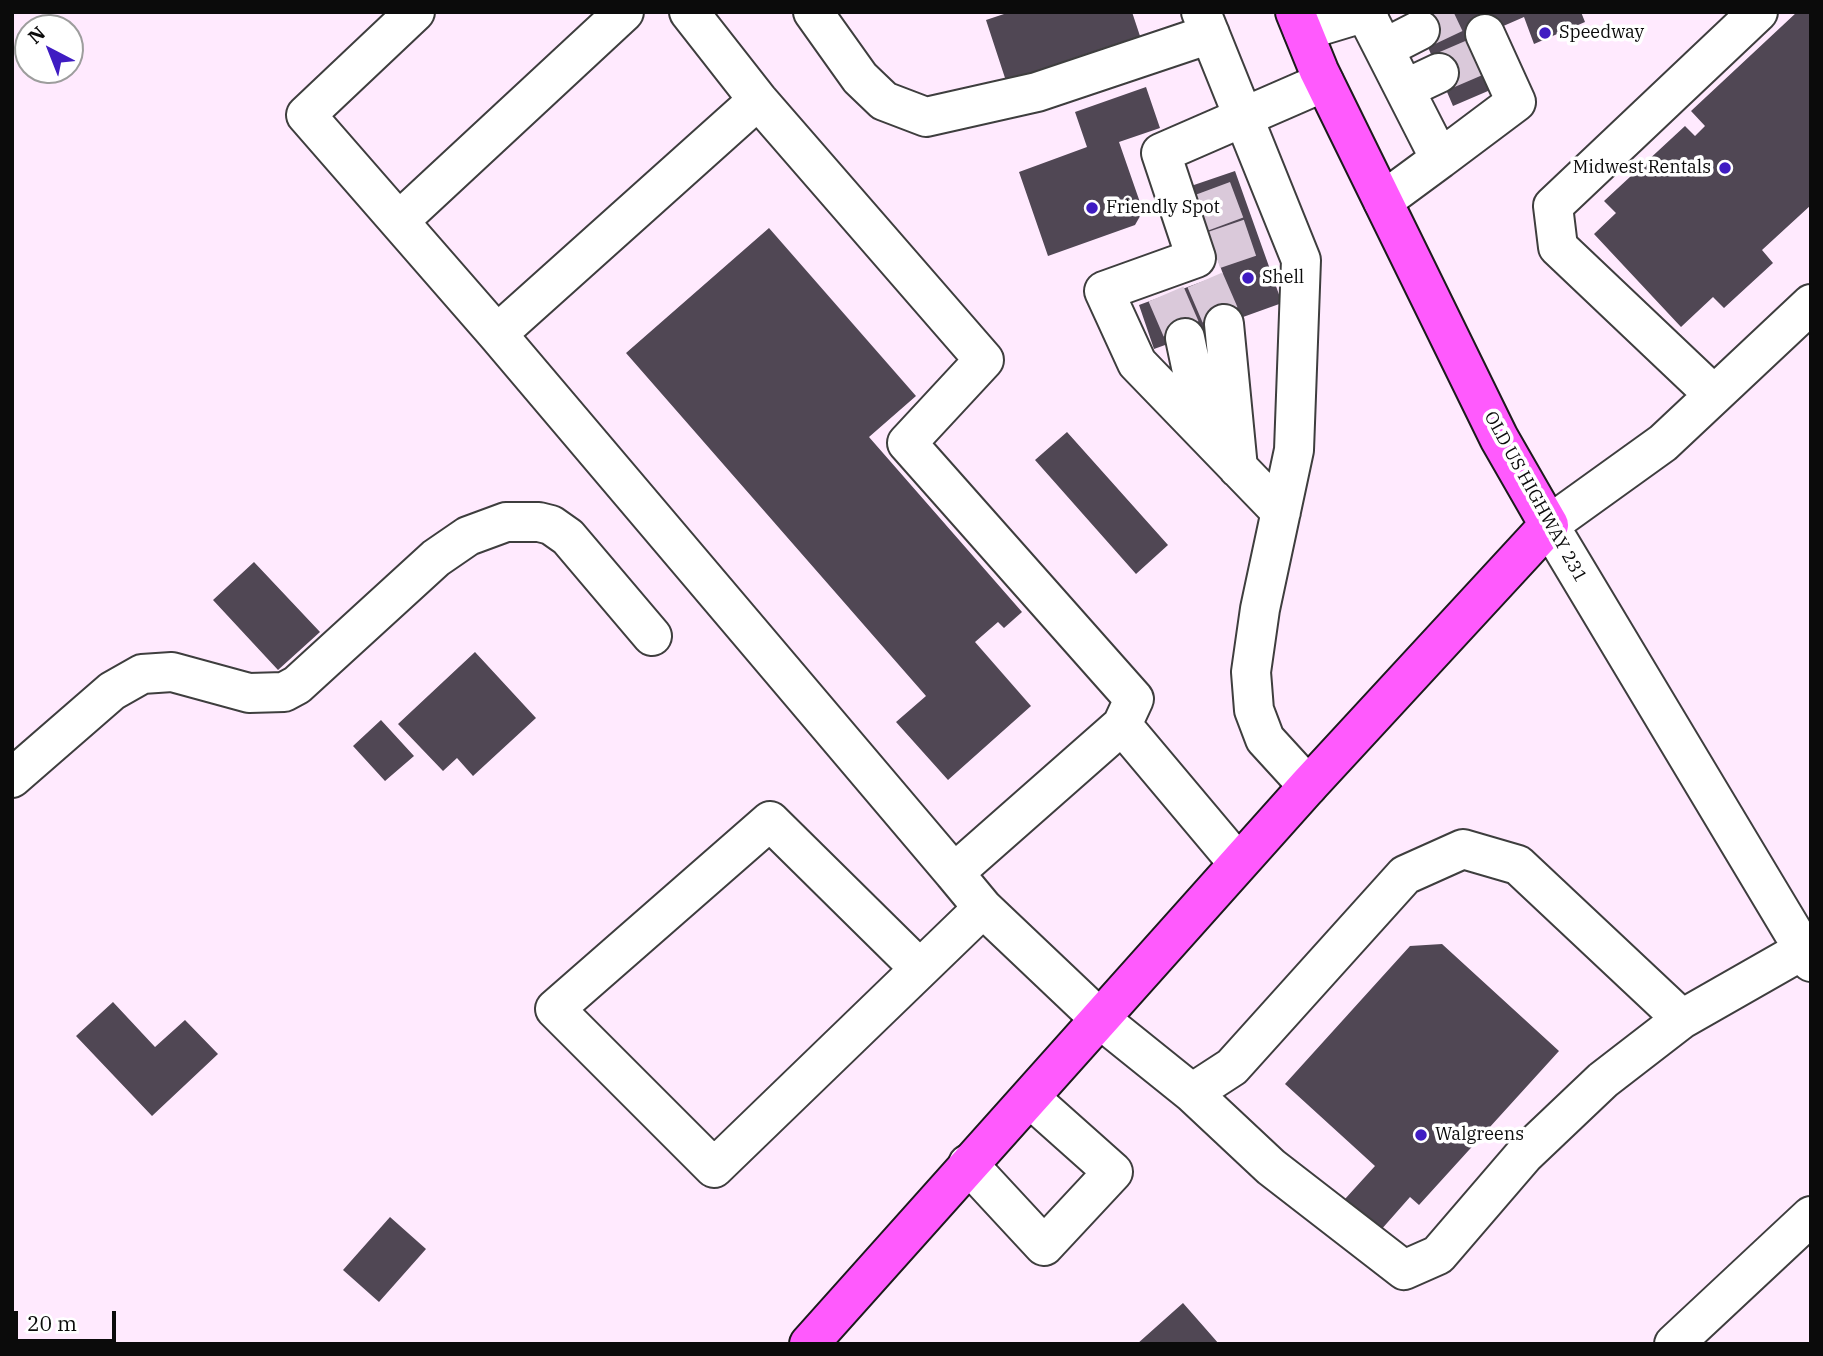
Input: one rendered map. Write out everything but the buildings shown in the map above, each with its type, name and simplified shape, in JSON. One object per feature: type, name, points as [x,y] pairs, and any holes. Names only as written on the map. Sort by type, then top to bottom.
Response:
[{"type":"main road","name":"OLD US HIGHWAY 231","points":[[1299,22],[1324,82],[1499,438],[1549,525]]},
{"type":"main road","points":[[819,1340],[968,1164],[1307,786],[1549,525]]},
{"type":"street","points":[[415,12],[306,115],[497,334],[983,908],[1100,1018],[1192,1093],[1270,1167],[1404,1270],[1438,1255],[1524,1155],[1603,1080],[1682,1019],[1807,956]]},
{"type":"street","points":[[399,221],[624,12]]},
{"type":"street","points":[[689,12],[758,100],[984,360],[907,443],[1134,699],[1122,725],[954,873]]},
{"type":"street","points":[[1714,395],[1558,247],[1553,206],[1758,12]]},
{"type":"street","points":[[1299,22],[1367,13],[1385,48],[1422,81],[1440,159]]},
{"type":"street","points":[[826,15],[860,78],[884,101],[926,117],[1037,92],[1206,23],[1242,117],[1258,192],[1272,230],[1301,260],[1294,450],[1260,609],[1251,672],[1254,710],[1265,739],[1307,786]]},
{"type":"street","points":[[1385,48],[1420,30]]},
{"type":"street","points":[[1383,201],[1516,102],[1486,46]]},
{"type":"street","points":[[1281,512],[1137,363],[1104,291],[1162,284],[1205,263],[1191,216],[1161,153],[1324,82]]},
{"type":"street","points":[[497,334],[758,100]]},
{"type":"street","points":[[1549,525],[1663,443],[1811,304]]},
{"type":"street","points":[[1224,324],[1238,468]]},
{"type":"street","points":[[1185,338],[1205,433]]},
{"type":"street","points":[[12,778],[111,691],[142,674],[172,672],[249,692],[284,692],[297,685],[436,558],[468,536],[506,522],[539,522],[551,525],[568,537],[652,636]]},
{"type":"street","name":"OLD US HIGHWAY 231","points":[[1549,525],[1807,956]]},
{"type":"street","points":[[1122,725],[1238,863]]},
{"type":"street","points":[[919,968],[770,821],[555,1009],[713,1168],[983,908]]},
{"type":"street","points":[[1192,1093],[1232,1067],[1405,875],[1463,849],[1518,865],[1682,1019]]},
{"type":"street","points":[[968,1164],[1044,1247],[1113,1172],[1030,1098]]},
{"type":"street","points":[[1674,1344],[1811,1216]]},
{"type":"tunnel","points":[[1420,30],[1458,12]]},
{"type":"tunnel","points":[[1439,73],[1481,55]]},
{"type":"tunnel","points":[[1201,213],[1244,197]]},
{"type":"tunnel","points":[[1214,250],[1258,235]]},
{"type":"tunnel","points":[[1205,280],[1224,324]]},
{"type":"tunnel","points":[[1166,294],[1185,338]]},
{"type":"place","name":"Speedway","points":[[1545,33]]},
{"type":"place","name":"Midwest Rentals","points":[[1725,168]]},
{"type":"place","name":"Friendly Spot","points":[[1092,208]]},
{"type":"place","name":"Shell","points":[[1248,278]]},
{"type":"place","name":"Walgreens","points":[[1421,1135]]}]
